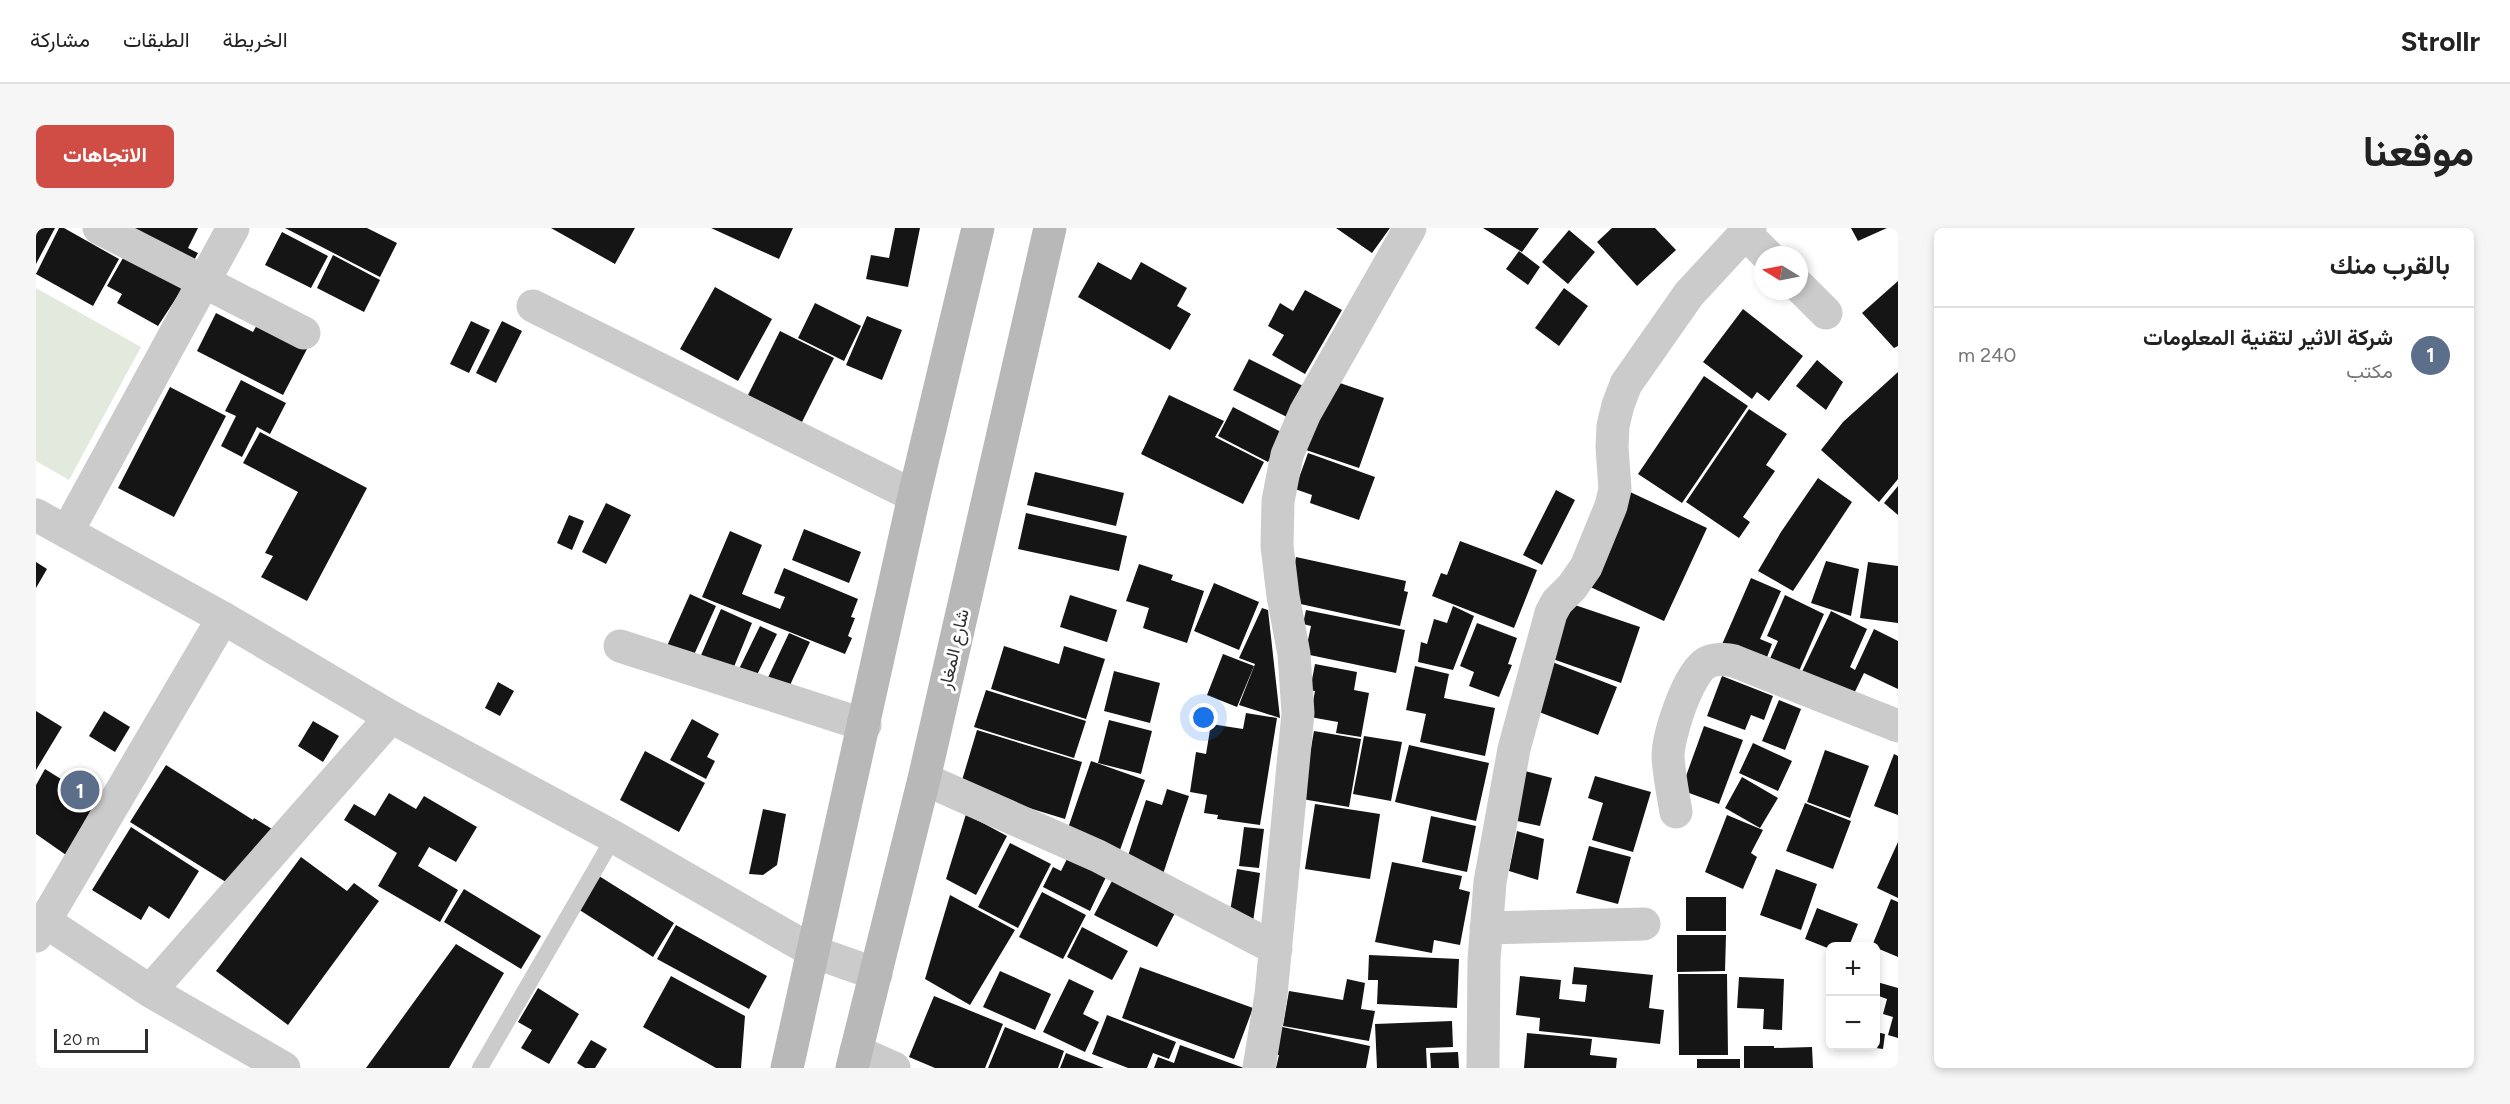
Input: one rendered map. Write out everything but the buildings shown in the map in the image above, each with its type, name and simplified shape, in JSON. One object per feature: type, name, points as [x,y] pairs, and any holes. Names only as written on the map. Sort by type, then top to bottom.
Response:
[{"type":"main road","points":[[787,1068],[914,496],[978,228]]},
{"type":"main road","name":"شارع المغار","points":[[854,1059],[924,779],[1050,228]]},
{"type":"street","points":[[99,228],[304,333]]},
{"type":"street","points":[[67,532],[233,228]]},
{"type":"street","points":[[1259,1068],[1271,995],[1298,713],[1294,654],[1283,596],[1277,546],[1278,501],[1287,455],[1305,413],[1410,228]]},
{"type":"street","points":[[1483,1068],[1484,960],[1490,882],[1514,749],[1551,613],[1557,602],[1572,587],[1586,567],[1611,507],[1615,489],[1613,426],[1618,405],[1626,384],[1689,294],[1754,239]]},
{"type":"street","points":[[1808,295],[1826,314]]},
{"type":"street","points":[[533,306],[914,496]]},
{"type":"street","points":[[36,515],[224,618],[391,717],[614,837],[814,952],[876,974]]},
{"type":"street","points":[[224,618],[41,929],[284,1068]]},
{"type":"street","points":[[620,646],[864,725]]},
{"type":"street","points":[[1676,812],[1669,773],[1669,739],[1680,704],[1701,668],[1707,663],[1724,659],[1734,661],[1898,726]]},
{"type":"street","points":[[150,991],[391,717]]},
{"type":"street","points":[[924,779],[1098,856],[1276,949]]},
{"type":"street","points":[[1486,928],[1644,924]]},
{"type":"street","points":[[854,1059],[894,1068]]},
{"type":"lane","points":[[480,1068],[614,837]]},
{"type":"shaded area","points":[[36,288],[141,347],[69,480],[36,461]]},
{"type":"place","name":"شركة الاثير لتقنية المعلومات","points":[[80,790]]}]
